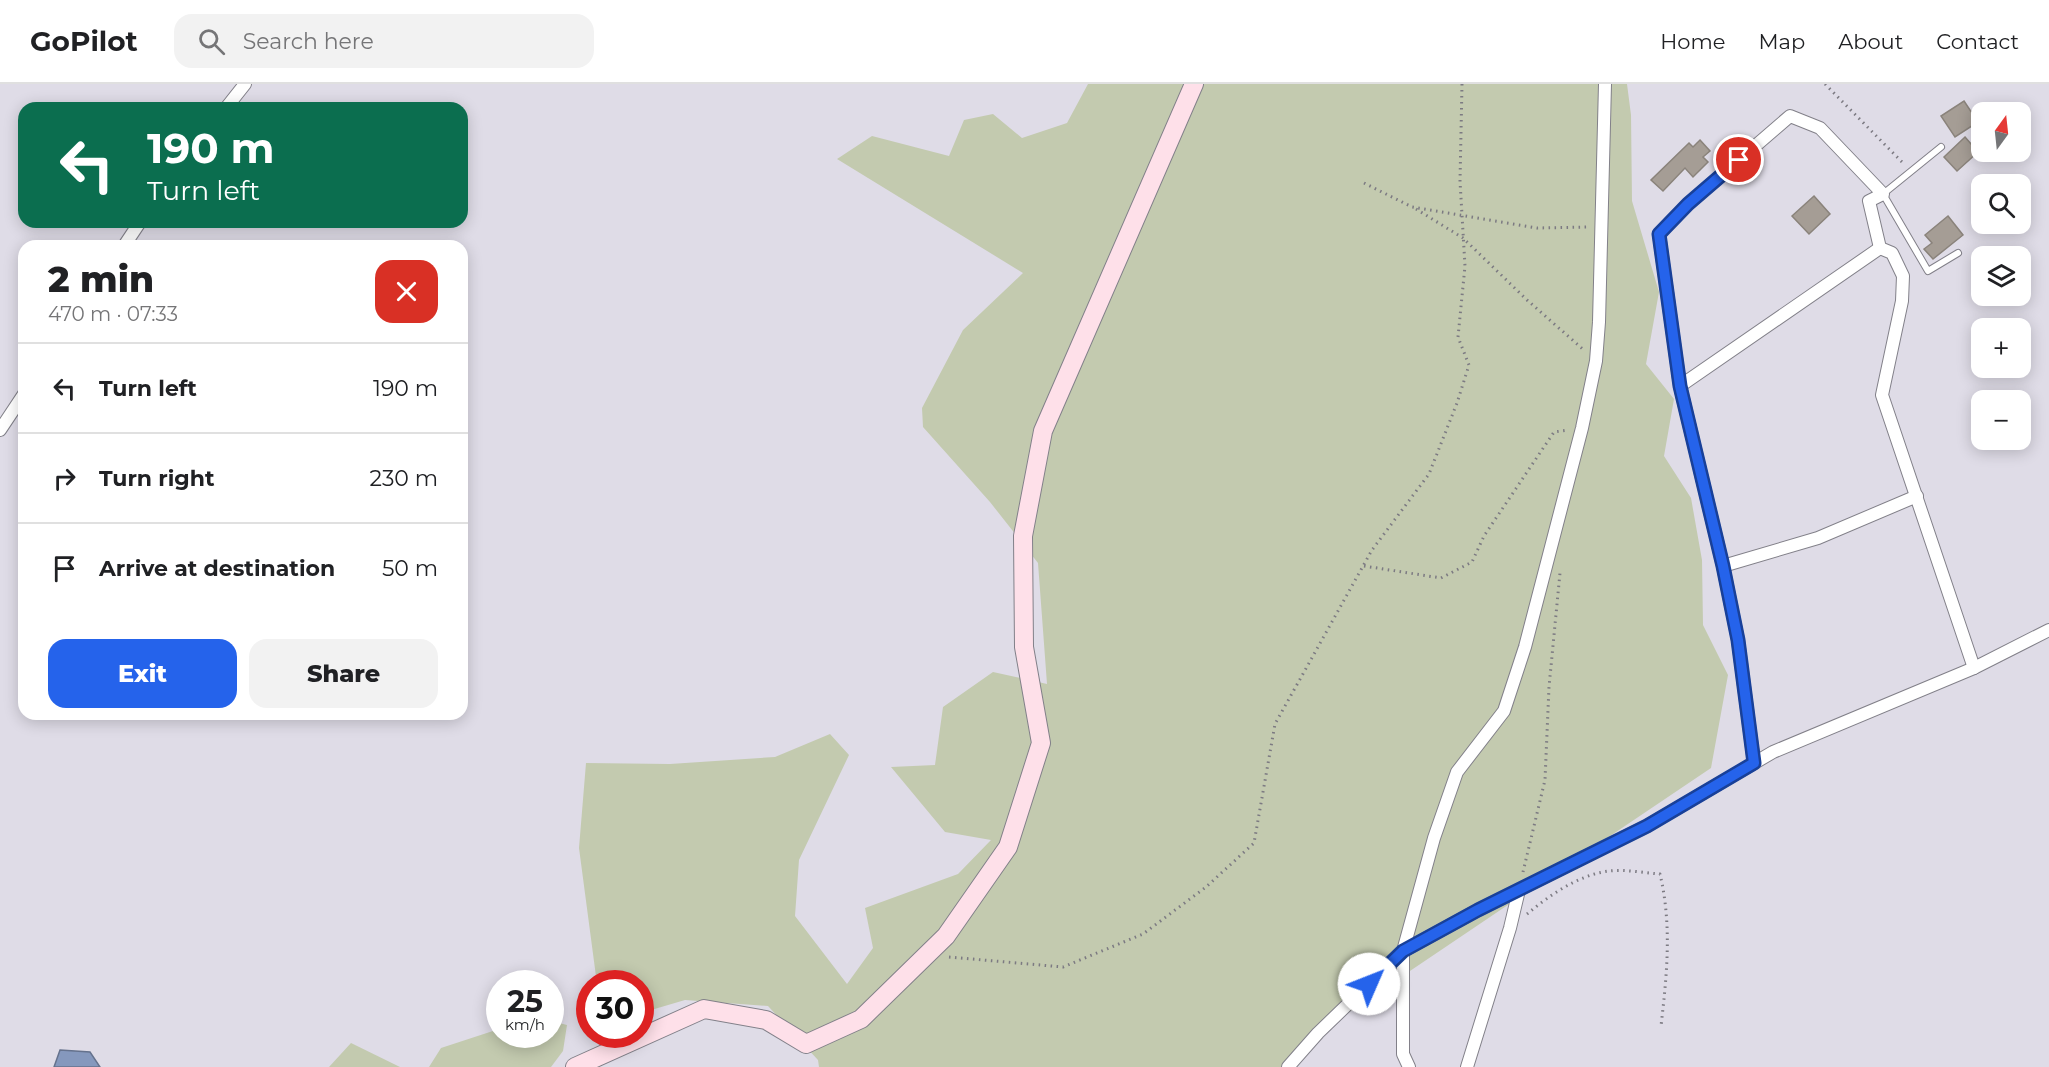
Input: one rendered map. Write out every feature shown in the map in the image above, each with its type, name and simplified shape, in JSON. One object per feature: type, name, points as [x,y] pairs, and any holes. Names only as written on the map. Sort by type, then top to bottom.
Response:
[{"type":"street","points":[[231,102],[245,84]]},
{"type":"street","points":[[575,1067],[704,1009],[766,1020],[806,1044],[861,1019],[946,936],[1008,847],[1041,743],[1024,647],[1023,536],[1043,431],[1194,84]]},
{"type":"street","points":[[1409,1067],[1403,1054],[1403,951],[1434,838],[1457,772],[1503,711],[1525,647],[1582,428],[1596,361],[1605,84]]},
{"type":"street","points":[[1754,763],[1738,640],[1723,566],[1680,386],[1659,234],[1688,204],[1791,116],[1820,129],[1883,194],[1869,201],[1880,248]]},
{"type":"street","points":[[1680,386],[1880,248]]},
{"type":"street","points":[[1880,248],[1893,253],[1903,276],[1902,301],[1882,395],[1974,668]]},
{"type":"street","points":[[0,430],[18,403]]},
{"type":"street","points":[[1723,566],[1818,538],[1917,496]]},
{"type":"street","points":[[1288,1067],[1318,1033],[1403,951],[1647,826],[1773,752],[1974,668],[2049,630]]},
{"type":"street","points":[[1467,1067],[1510,928],[1519,890]]},
{"type":"lane","points":[[1941,147],[1883,194],[1928,271],[1958,253]]},
{"type":"path","points":[[926,955],[1063,966],[1143,934],[1206,887],[1254,843],[1275,724],[1364,566],[1430,474],[1469,364],[1458,337],[1465,266],[1462,216],[1462,84]]},
{"type":"path","points":[[1825,84],[1910,172]]},
{"type":"path","points":[[1364,183],[1412,207],[1463,238],[1527,300],[1596,361]]},
{"type":"path","points":[[1412,207],[1537,228],[1601,226]]},
{"type":"path","points":[[1364,566],[1441,578],[1460,570],[1472,562],[1484,536],[1554,432],[1582,428]]},
{"type":"path","points":[[1519,890],[1545,780],[1549,687],[1560,570]]},
{"type":"path","points":[[1510,928],[1545,899],[1569,884],[1609,871],[1660,874],[1667,906],[1668,966],[1661,1026]]},
{"type":"green space","points":[[1088,84],[1627,84],[1631,115],[1632,201],[1659,292],[1646,364],[1674,399],[1664,456],[1691,498],[1702,560],[1703,625],[1728,675],[1711,768],[1318,1033],[1294,1067],[819,1067],[818,1060],[768,1006],[685,1000],[654,1009],[654,970],[595,970],[579,848],[586,763],[670,764],[775,757],[830,734],[849,755],[799,860],[795,916],[847,984],[873,948],[865,908],[958,874],[991,840],[945,832],[891,767],[935,765],[943,707],[993,672],[1047,684],[1038,563],[990,502],[923,427],[922,408],[963,330],[1023,273],[837,159],[872,136],[949,156],[964,120],[993,114],[1022,138],[1067,123]]},
{"type":"green space","points":[[564,1024],[567,1025],[564,1044]]},
{"type":"green space","points":[[486,1033],[486,1048],[563,1048],[551,1067],[429,1067],[441,1048]]},
{"type":"green space","points":[[351,1043],[400,1067],[329,1067]]},
{"type":"water","points":[[60,1050],[90,1052],[100,1067],[54,1067]]},
{"type":"building","points":[[1964,101],[1971,112],[1971,127],[1955,137],[1941,116]]},
{"type":"building","points":[[1965,137],[1971,144],[1971,158],[1957,171],[1944,157]]},
{"type":"building","points":[[1700,140],[1710,151],[1703,157],[1708,162],[1693,177],[1685,168],[1663,191],[1651,180],[1689,143],[1693,147]]},
{"type":"building","points":[[1814,196],[1830,214],[1809,234],[1792,216]]},
{"type":"building","points":[[1948,216],[1963,235],[1933,259],[1924,249],[1932,243],[1925,235]]},
{"type":"route","points":[[1369,984],[1403,951],[1478,910],[1647,826],[1754,763],[1738,640],[1723,566],[1680,386],[1659,234],[1688,204],[1739,160]]}]
